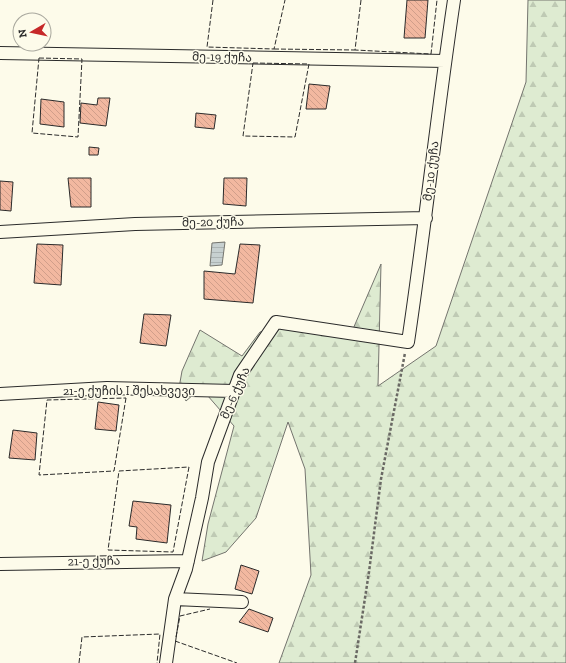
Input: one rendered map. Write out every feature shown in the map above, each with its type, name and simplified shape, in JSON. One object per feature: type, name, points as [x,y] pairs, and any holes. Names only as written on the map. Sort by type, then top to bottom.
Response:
[{"type":"street","name":"მე-10 ქუჩა","points":[[407,344],[426,218],[454,0]]},
{"type":"street","name":"მე-19 ქუჩა","points":[[0,53],[445,61]]},
{"type":"street","name":"მე-20 ქუჩა","points":[[0,232],[134,224],[426,218]]},
{"type":"street","name":"მე-6 ქუჩა","points":[[166,663],[175,599],[188,561],[208,462],[240,375],[276,322],[407,344]]},
{"type":"street","name":"21-ე ქუჩის I შესახვევი","points":[[0,394],[107,388],[234,391]]},
{"type":"street","name":"21-ე ქუჩა","points":[[0,564],[188,561]]},
{"type":"street","points":[[175,599],[242,602]]},
{"type":"path","points":[[355,663],[381,480],[407,344]]},
{"type":"green space","points":[[528,0],[566,0],[566,663],[279,663],[311,575],[305,469],[288,422],[256,518],[226,552],[202,561],[208,524],[234,426],[201,388],[186,401],[179,388],[182,371],[200,330],[242,356],[260,332],[301,322],[353,329],[381,264],[378,386],[436,346],[526,82]]},
{"type":"shaded area","points":[[225,242],[222,265],[210,266],[212,243]]},
{"type":"building","points":[[407,0],[428,0],[425,38],[404,38]]},
{"type":"building","points":[[309,84],[330,86],[326,109],[306,109]]},
{"type":"building","points":[[98,98],[110,98],[106,126],[80,123],[81,103],[97,105]]},
{"type":"building","points":[[41,99],[64,102],[64,127],[40,124]]},
{"type":"building","points":[[196,113],[216,115],[214,129],[195,127]]},
{"type":"building","points":[[89,147],[99,148],[98,155],[89,155]]},
{"type":"building","points":[[68,178],[91,178],[91,207],[71,207]]},
{"type":"building","points":[[224,178],[247,178],[246,206],[223,204]]},
{"type":"building","points":[[0,181],[13,182],[11,211],[0,210]]},
{"type":"building","points":[[37,244],[63,245],[61,285],[34,283]]},
{"type":"building","points":[[240,244],[260,245],[253,303],[204,299],[204,271],[235,274]]},
{"type":"building","points":[[144,314],[171,315],[166,346],[140,343]]},
{"type":"building","points":[[98,402],[119,405],[116,431],[95,429]]},
{"type":"building","points":[[13,430],[37,433],[35,460],[9,458]]},
{"type":"building","points":[[133,501],[171,505],[167,543],[136,539],[137,527],[129,526]]},
{"type":"building","points":[[241,565],[259,571],[252,594],[235,589]]},
{"type":"building","points":[[249,609],[273,618],[268,632],[239,622]]},
{"type":"fence","points":[[213,0],[207,47],[274,49],[285,0]]},
{"type":"fence","points":[[361,0],[355,50],[431,54],[437,0]]},
{"type":"fence","points":[[274,49],[355,50]]},
{"type":"fence","points":[[39,58],[82,59],[78,137],[32,133],[39,58]]},
{"type":"fence","points":[[253,63],[309,64],[295,137],[243,136],[253,63]]},
{"type":"fence","points":[[126,398],[114,471],[39,475],[47,400],[126,398]]},
{"type":"fence","points":[[189,467],[173,552],[108,550],[119,471],[189,467]]},
{"type":"fence","points":[[176,637],[180,616],[210,609]]},
{"type":"fence","points":[[79,663],[82,637],[160,634],[157,663]]},
{"type":"fence","points":[[175,641],[237,663]]}]
